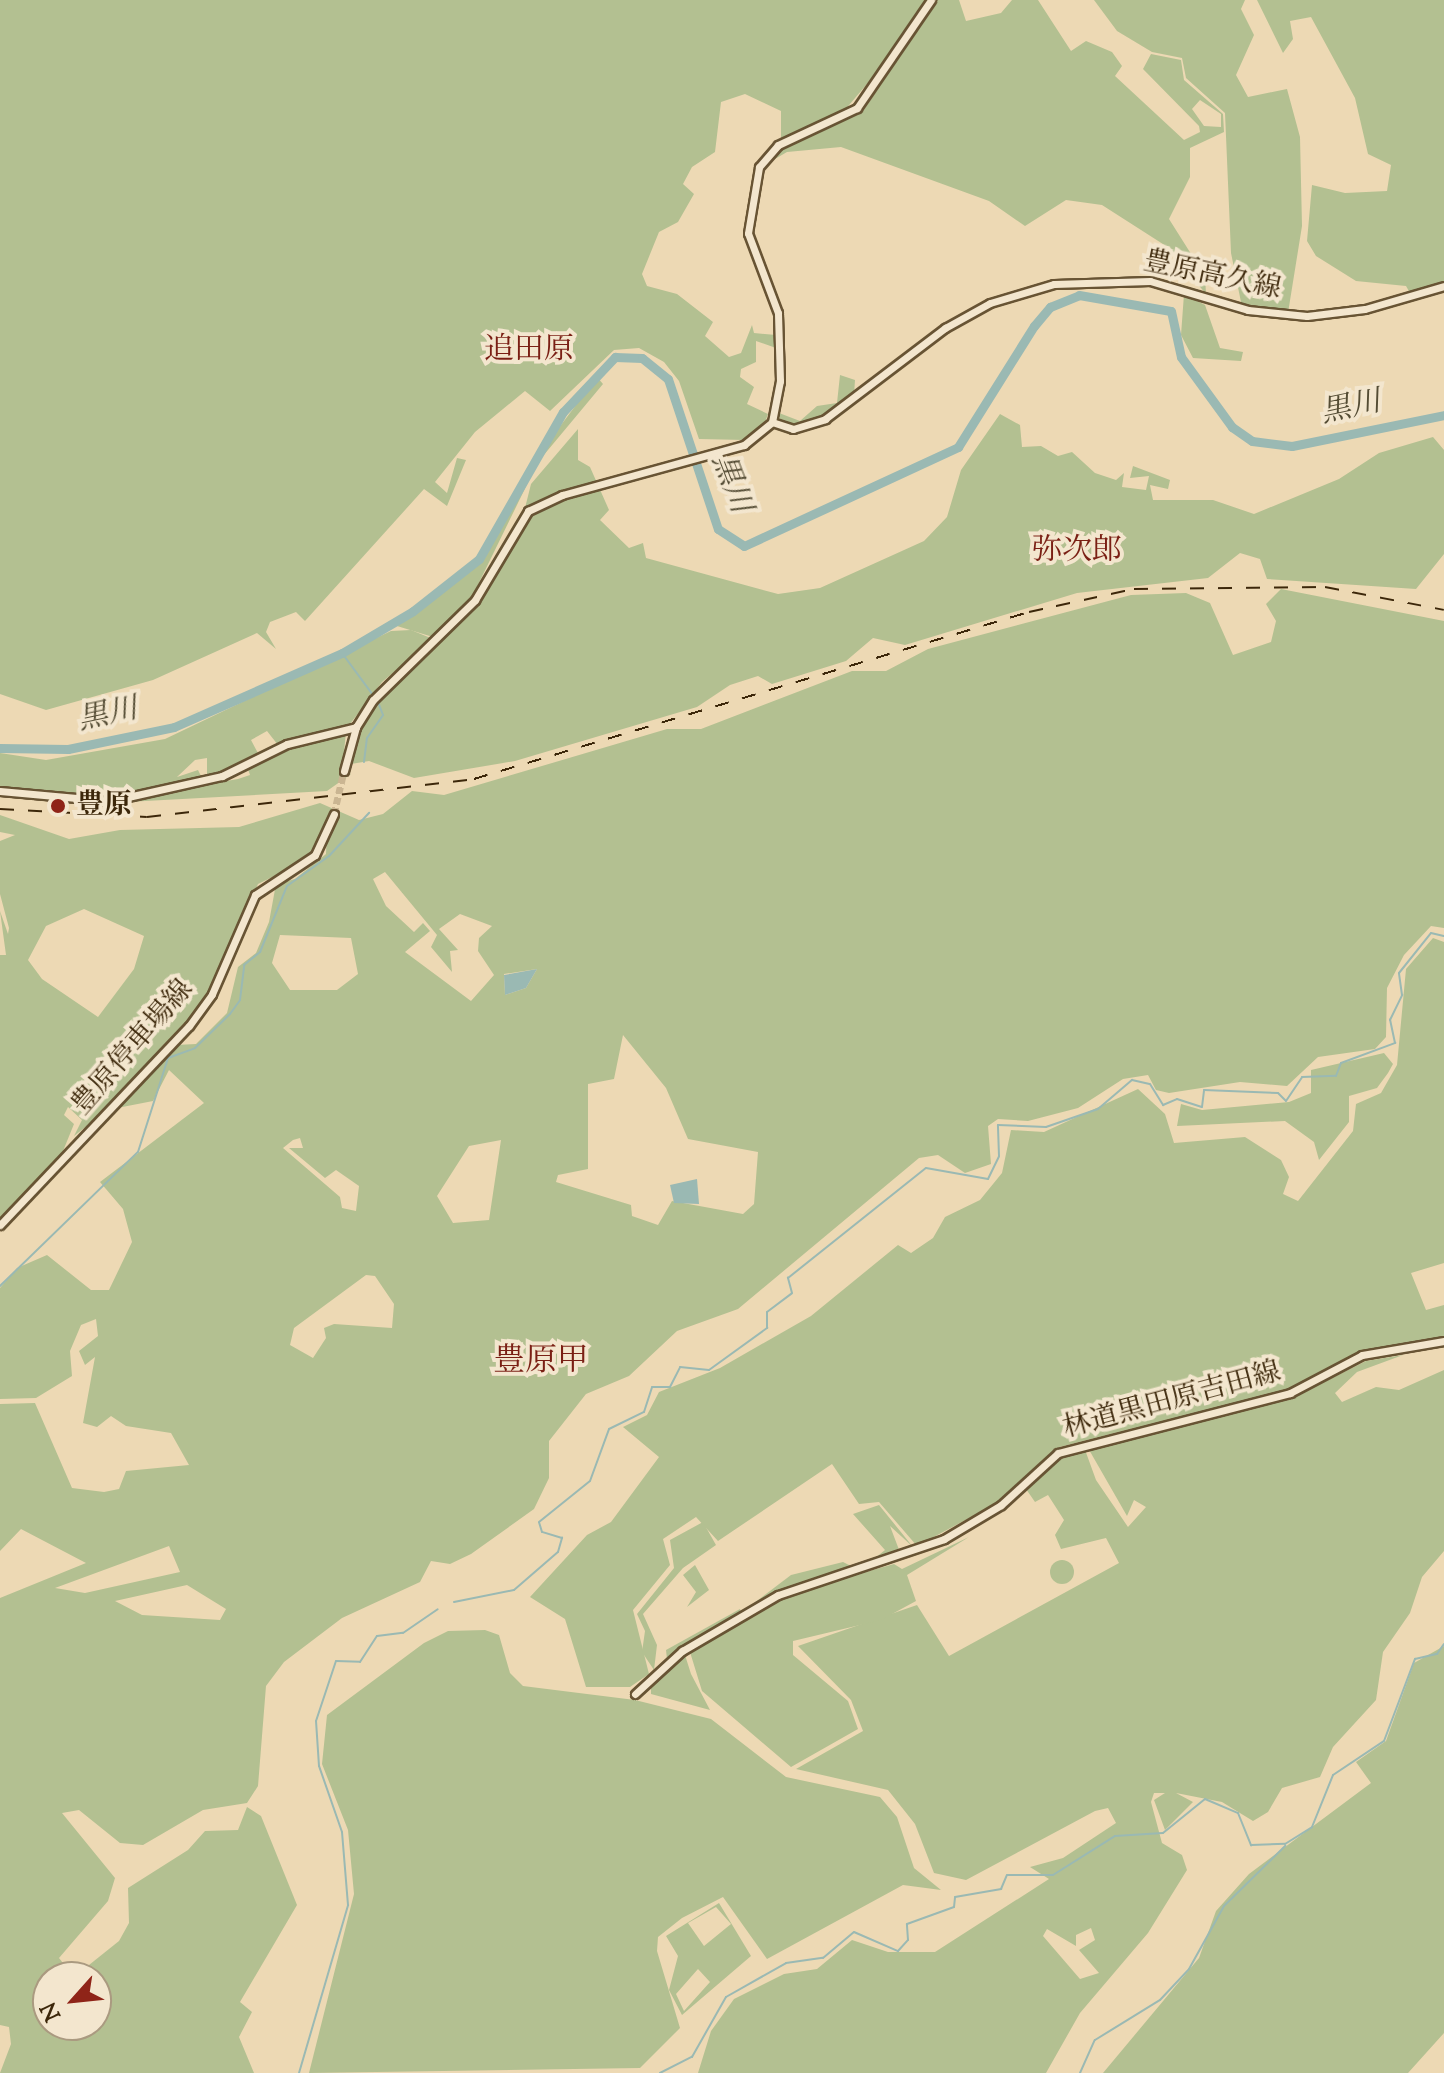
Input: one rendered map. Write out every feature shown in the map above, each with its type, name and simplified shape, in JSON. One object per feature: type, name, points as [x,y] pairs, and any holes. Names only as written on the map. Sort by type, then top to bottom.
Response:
[{"type":"main road","points":[[344,771],[356,727],[373,700],[475,600],[528,511],[550,498],[752,442],[772,422],[780,381],[779,327],[749,242],[756,174],[778,145],[857,108],[931,0]]},
{"type":"main road","name":"豊原高久線","points":[[772,422],[793,429],[825,419],[945,328],[990,303],[1054,284],[1150,281],[1248,310],[1307,316],[1365,309],[1444,286]]},
{"type":"main road","points":[[0,791],[110,801],[222,776],[287,744],[356,727]]},
{"type":"main road","name":"豊原停車場線","points":[[0,1225],[189,1026],[212,994],[255,895],[315,855],[334,814]]},
{"type":"main road","name":"林道黒田原吉田線","points":[[635,1694],[682,1651],[778,1595],[944,1539],[1001,1505],[1058,1453],[1290,1393],[1362,1355],[1444,1341]]},
{"type":"green space","points":[[0,0],[926,0],[906,38],[844,111],[781,139],[781,111],[745,94],[721,102],[715,152],[692,167],[683,184],[694,194],[678,222],[659,232],[642,274],[647,286],[677,294],[713,322],[705,336],[729,357],[741,353],[752,325],[754,333],[776,335],[776,348],[756,341],[756,362],[741,369],[740,377],[754,387],[747,404],[768,414],[763,428],[745,440],[699,439],[679,381],[664,362],[639,348],[614,350],[550,411],[525,391],[475,432],[435,482],[447,493],[457,458],[466,460],[447,506],[424,489],[305,621],[296,612],[270,622],[266,632],[276,649],[257,633],[153,680],[46,710],[0,694]]},
{"type":"green space","points":[[936,0],[959,0],[966,21],[1001,13],[1012,0],[1038,0],[1071,51],[1086,41],[1112,52],[1122,66],[1115,76],[1184,140],[1200,132],[1199,126],[1143,69],[1151,54],[1181,60],[1184,80],[1223,114],[1224,132],[1190,148],[1190,177],[1169,219],[1205,276],[1206,294],[1166,246],[1102,205],[1066,200],[1025,226],[989,201],[841,147],[787,152],[761,167],[783,145],[864,110]],"holes":[[[1200,100],[1221,114],[1221,127],[1204,126],[1192,109]]]},
{"type":"green space","points":[[1094,0],[1245,0],[1241,9],[1254,35],[1236,75],[1248,97],[1287,89],[1300,137],[1302,226],[1288,313],[1242,307],[1231,253],[1225,113],[1186,78],[1182,58],[1152,52],[1117,31]]},
{"type":"green space","points":[[1257,0],[1444,0],[1444,281],[1410,293],[1406,286],[1356,281],[1316,256],[1307,241],[1312,185],[1345,193],[1387,191],[1391,165],[1368,154],[1355,98],[1311,17],[1290,21],[1293,39],[1283,53]]},
{"type":"green space","points":[[1184,294],[1205,305],[1220,348],[1243,352],[1241,361],[1193,358],[1181,335]]},
{"type":"green space","points":[[840,375],[855,380],[854,395],[870,389],[800,427],[780,423],[779,413],[800,421],[817,406],[837,403]]},
{"type":"green space","points":[[597,377],[603,384],[538,462],[471,599],[433,637],[397,626],[481,562],[528,469]]},
{"type":"green space","points":[[1000,414],[1020,425],[1022,447],[1041,446],[1058,456],[1072,452],[1095,473],[1116,480],[1124,473],[1122,487],[1146,490],[1149,476],[1130,478],[1133,466],[1170,480],[1168,489],[1150,485],[1153,500],[1213,500],[1254,514],[1339,479],[1379,453],[1433,437],[1444,450],[1444,554],[1416,589],[1267,579],[1260,559],[1240,553],[1208,578],[1077,593],[905,645],[873,638],[846,661],[772,684],[758,676],[730,685],[697,707],[515,761],[414,778],[369,761],[351,764],[364,719],[477,600],[521,524],[531,484],[578,429],[578,460],[590,467],[609,510],[600,520],[629,548],[643,543],[646,558],[778,594],[820,588],[924,541],[947,517],[961,470]]},
{"type":"green space","points":[[1281,589],[1444,621],[1444,928],[1431,926],[1404,955],[1387,988],[1386,1037],[1375,1049],[1318,1057],[1287,1086],[1240,1082],[1169,1093],[1156,1090],[1148,1075],[1123,1079],[1078,1108],[1028,1121],[998,1119],[988,1126],[991,1164],[965,1173],[938,1155],[919,1158],[738,1309],[677,1331],[629,1376],[586,1394],[549,1441],[549,1478],[534,1509],[471,1554],[450,1564],[431,1561],[420,1582],[342,1618],[284,1662],[266,1686],[258,1786],[247,1803],[203,1810],[143,1845],[120,1843],[79,1810],[62,1813],[115,1878],[108,1901],[59,1958],[61,1961],[32,1961],[32,2041],[112,2041],[112,1961],[94,1961],[119,1941],[129,1923],[128,1888],[188,1850],[205,1831],[238,1830],[247,1807],[261,1816],[297,1905],[240,2002],[252,2012],[239,2037],[254,2073],[0,2073],[11,2044],[9,2027],[0,2025],[0,1598],[86,1563],[21,1529],[0,1551],[0,1404],[35,1403],[72,1488],[104,1492],[119,1489],[126,1471],[189,1465],[171,1433],[126,1426],[111,1416],[97,1427],[83,1423],[95,1357],[85,1365],[79,1351],[98,1336],[96,1319],[81,1325],[70,1351],[72,1376],[36,1398],[0,1399],[0,1288],[17,1268],[47,1255],[91,1290],[109,1290],[132,1242],[123,1209],[100,1182],[204,1103],[169,1070],[153,1101],[107,1110],[74,1136],[82,1120],[68,1107],[64,1115],[74,1124],[61,1156],[0,1223],[0,955],[6,955],[0,911],[8,934],[9,928],[0,894],[0,841],[15,835],[0,832],[0,815],[69,839],[120,830],[239,827],[320,803],[359,820],[383,814],[412,791],[444,795],[667,729],[701,729],[852,671],[886,671],[928,649],[1131,595],[1186,593],[1210,603],[1233,655],[1271,642],[1276,621],[1266,604]],"holes":[[[327,828],[326,854],[295,879],[276,884],[269,922],[256,953],[238,967],[227,1013],[196,1044],[176,1045],[158,1065],[206,1000],[258,884],[303,862]],[[385,872],[437,935],[431,947],[452,972],[450,951],[458,950],[439,929],[460,914],[492,926],[479,938],[478,951],[494,975],[471,1001],[405,952],[430,931],[423,923],[414,932],[386,906],[373,879]],[[84,909],[144,936],[134,969],[98,1017],[42,979],[28,960],[46,926]],[[280,935],[351,938],[358,974],[337,990],[290,990],[272,963]],[[537,969],[526,988],[505,995],[504,974]],[[623,1035],[666,1088],[688,1139],[758,1152],[754,1204],[743,1214],[672,1201],[658,1225],[632,1216],[631,1205],[556,1182],[558,1175],[588,1169],[588,1084],[614,1079]],[[300,1138],[303,1148],[289,1148],[325,1178],[336,1170],[359,1186],[356,1211],[342,1208],[340,1197],[283,1148]],[[501,1140],[489,1220],[453,1223],[437,1196],[469,1146]],[[366,1275],[375,1276],[394,1304],[392,1328],[334,1324],[324,1328],[326,1338],[313,1358],[290,1345],[294,1328]],[[169,1546],[180,1572],[85,1593],[55,1588]],[[187,1585],[226,1609],[220,1620],[142,1615],[115,1601]]]},
{"type":"green space","points":[[411,630],[433,639],[382,682],[350,724],[278,745],[267,731],[251,740],[259,755],[218,775],[207,776],[207,758],[195,760],[177,777],[198,770],[202,778],[110,799],[0,788],[0,753],[46,760],[165,739],[391,631]]},
{"type":"green space","points":[[346,732],[342,772],[351,774],[327,791],[90,804],[238,779],[250,775],[247,766],[278,751]]},
{"type":"green space","points":[[1433,938],[1444,942],[1444,1263],[1411,1273],[1426,1310],[1444,1305],[1444,1339],[1366,1351],[1297,1387],[1060,1447],[997,1503],[917,1546],[879,1502],[859,1504],[832,1464],[718,1541],[696,1517],[663,1539],[670,1565],[633,1610],[649,1674],[630,1687],[586,1687],[565,1619],[530,1597],[587,1535],[611,1522],[659,1457],[623,1427],[647,1415],[659,1392],[720,1368],[811,1316],[898,1245],[911,1253],[933,1238],[945,1217],[980,1200],[1002,1173],[1011,1130],[1044,1132],[1138,1089],[1165,1114],[1174,1143],[1245,1137],[1281,1160],[1289,1177],[1283,1194],[1298,1201],[1353,1131],[1356,1104],[1381,1093],[1397,1065],[1406,969]]},
{"type":"green space","points":[[1384,1053],[1393,1064],[1388,1073],[1377,1088],[1349,1096],[1349,1122],[1319,1160],[1314,1142],[1285,1121],[1177,1126],[1181,1104],[1202,1110],[1289,1102],[1311,1093],[1311,1070]]},
{"type":"green space","points":[[1403,1355],[1357,1372],[1335,1393],[1342,1402],[1376,1387],[1399,1390],[1444,1370],[1444,1551],[1422,1577],[1410,1613],[1383,1652],[1376,1700],[1333,1747],[1320,1777],[1282,1788],[1268,1812],[1253,1821],[1222,1802],[1176,1793],[1193,1802],[1165,1830],[1154,1800],[1165,1793],[1154,1793],[1151,1802],[1162,1843],[1182,1855],[1187,1870],[1148,1933],[1080,2013],[1046,2073],[698,2073],[711,2031],[734,1999],[784,1974],[817,1969],[852,1940],[888,1952],[935,1952],[1049,1879],[1030,1867],[1063,1858],[1116,1823],[1108,1808],[1095,1811],[966,1880],[934,1873],[915,1824],[888,1790],[796,1769],[863,1731],[851,1700],[798,1646],[917,1605],[949,1656],[1119,1563],[1106,1538],[1061,1549],[1055,1535],[1064,1520],[1048,1495],[1035,1502],[1026,1489],[1058,1457],[1084,1447],[1096,1480],[1128,1527],[1146,1507],[1134,1500],[1127,1516],[1088,1448],[1288,1400],[1366,1361]],"holes":[[[1091,1928],[1095,1940],[1079,1950],[1099,1973],[1080,1979],[1043,1936],[1047,1929],[1076,1946],[1076,1935]]]},
{"type":"green space","points":[[879,1505],[913,1547],[890,1526],[901,1555],[863,1568],[885,1550],[853,1514]]},
{"type":"green space","points":[[703,1522],[716,1545],[683,1568],[643,1614],[657,1645],[654,1670],[642,1652],[645,1631],[637,1614],[674,1568],[670,1540]]},
{"type":"green space","points":[[969,1537],[907,1575],[916,1601],[881,1620],[793,1641],[793,1655],[848,1701],[858,1729],[791,1767],[702,1691],[690,1652],[740,1619],[801,1590],[894,1564],[902,1569]]},
{"type":"green space","points":[[1062,1560],[1070,1564],[1074,1572],[1070,1580],[1062,1584],[1054,1580],[1050,1572],[1054,1564]]},
{"type":"green space","points":[[843,1562],[853,1567],[749,1607],[791,1575]]},
{"type":"green space","points":[[695,1565],[709,1590],[687,1607],[696,1592],[683,1575]]},
{"type":"green space","points":[[740,1609],[741,1613],[667,1659],[666,1650]]},
{"type":"green space","points":[[485,1630],[499,1635],[510,1673],[523,1686],[635,1700],[711,1719],[786,1777],[880,1797],[897,1817],[914,1868],[941,1890],[903,1885],[767,1959],[723,1897],[682,1918],[658,1937],[657,1951],[680,2028],[640,2068],[309,2073],[354,1894],[348,1830],[322,1764],[327,1715],[424,1643],[448,1631]]},
{"type":"green space","points":[[1444,1646],[1444,2033],[1408,2073],[1103,2073],[1199,1958],[1216,1911],[1249,1874],[1371,1783],[1356,1762],[1386,1741],[1414,1663]]},
{"type":"green space","points":[[685,1655],[691,1674],[710,1710],[651,1694],[651,1679]]},
{"type":"green space","points":[[719,1903],[751,1956],[682,2015],[669,1990],[678,1956],[666,1936]],"holes":[[[716,1907],[731,1924],[704,1946],[688,1923]],[[698,1969],[710,1982],[684,2011],[676,1994]]]},
{"type":"water","points":[[537,969],[526,988],[505,995],[504,975]]},
{"type":"water","points":[[697,1179],[699,1204],[674,1203],[670,1185]]},
{"type":"waterway","name":"黒川","points":[[0,748],[68,749],[174,727],[342,653],[413,611],[479,559],[563,412],[615,357],[642,358],[668,379],[718,529],[744,546],[958,447],[1034,326],[1050,307],[1079,295],[1171,311],[1181,357],[1232,427],[1252,441],[1292,446],[1444,415]]},
{"type":"waterway","points":[[342,653],[373,695]]},
{"type":"waterway","points":[[364,762],[367,738],[383,715],[377,699]]},
{"type":"waterway","points":[[0,1286],[138,1152],[168,1058],[195,1048],[230,1014],[240,1000],[244,965],[260,952],[287,886],[329,856],[369,813]]},
{"type":"waterway","points":[[454,1602],[514,1590],[558,1552],[562,1538],[542,1532],[539,1522],[590,1481],[609,1429],[644,1412],[652,1387],[670,1387],[680,1367],[709,1370],[767,1328],[767,1312],[792,1293],[788,1278],[926,1168],[988,1179],[999,1156],[998,1125],[1046,1127],[1098,1109],[1132,1080],[1150,1084],[1163,1105],[1177,1099],[1202,1107],[1204,1090],[1278,1093],[1286,1101],[1302,1077],[1336,1076],[1341,1063],[1395,1043],[1390,1020],[1402,995],[1399,973],[1431,933],[1444,936]]},
{"type":"waterway","points":[[299,2073],[348,1905],[342,1832],[319,1766],[316,1721],[336,1661],[360,1662],[377,1636],[403,1633],[438,1609]]},
{"type":"waterway","points":[[660,2073],[692,2057],[726,1997],[786,1963],[823,1958],[854,1932],[898,1951],[908,1940],[907,1924],[954,1907],[955,1897],[1001,1889],[1007,1875],[1053,1875],[1115,1836],[1163,1833],[1205,1799],[1238,1813],[1251,1845],[1285,1844],[1312,1827],[1333,1775],[1384,1741],[1415,1659],[1437,1654],[1444,1644]]},
{"type":"waterway","points":[[1080,2073],[1095,2040],[1160,2000],[1189,1969],[1224,1906],[1285,1846]]},
{"type":"tunnel","points":[[334,814],[344,771]]},
{"type":"railway","points":[[0,809],[147,817],[474,779],[1029,612],[1134,589],[1325,587],[1444,610]]},
{"type":"place","name":"豊原","points":[[58,806]]},
{"type":"district","name":"追田原","points":[[529,351]]},
{"type":"district","name":"弥次郎","points":[[1077,552]]},
{"type":"district","name":"豊原甲","points":[[541,1362]]}]
